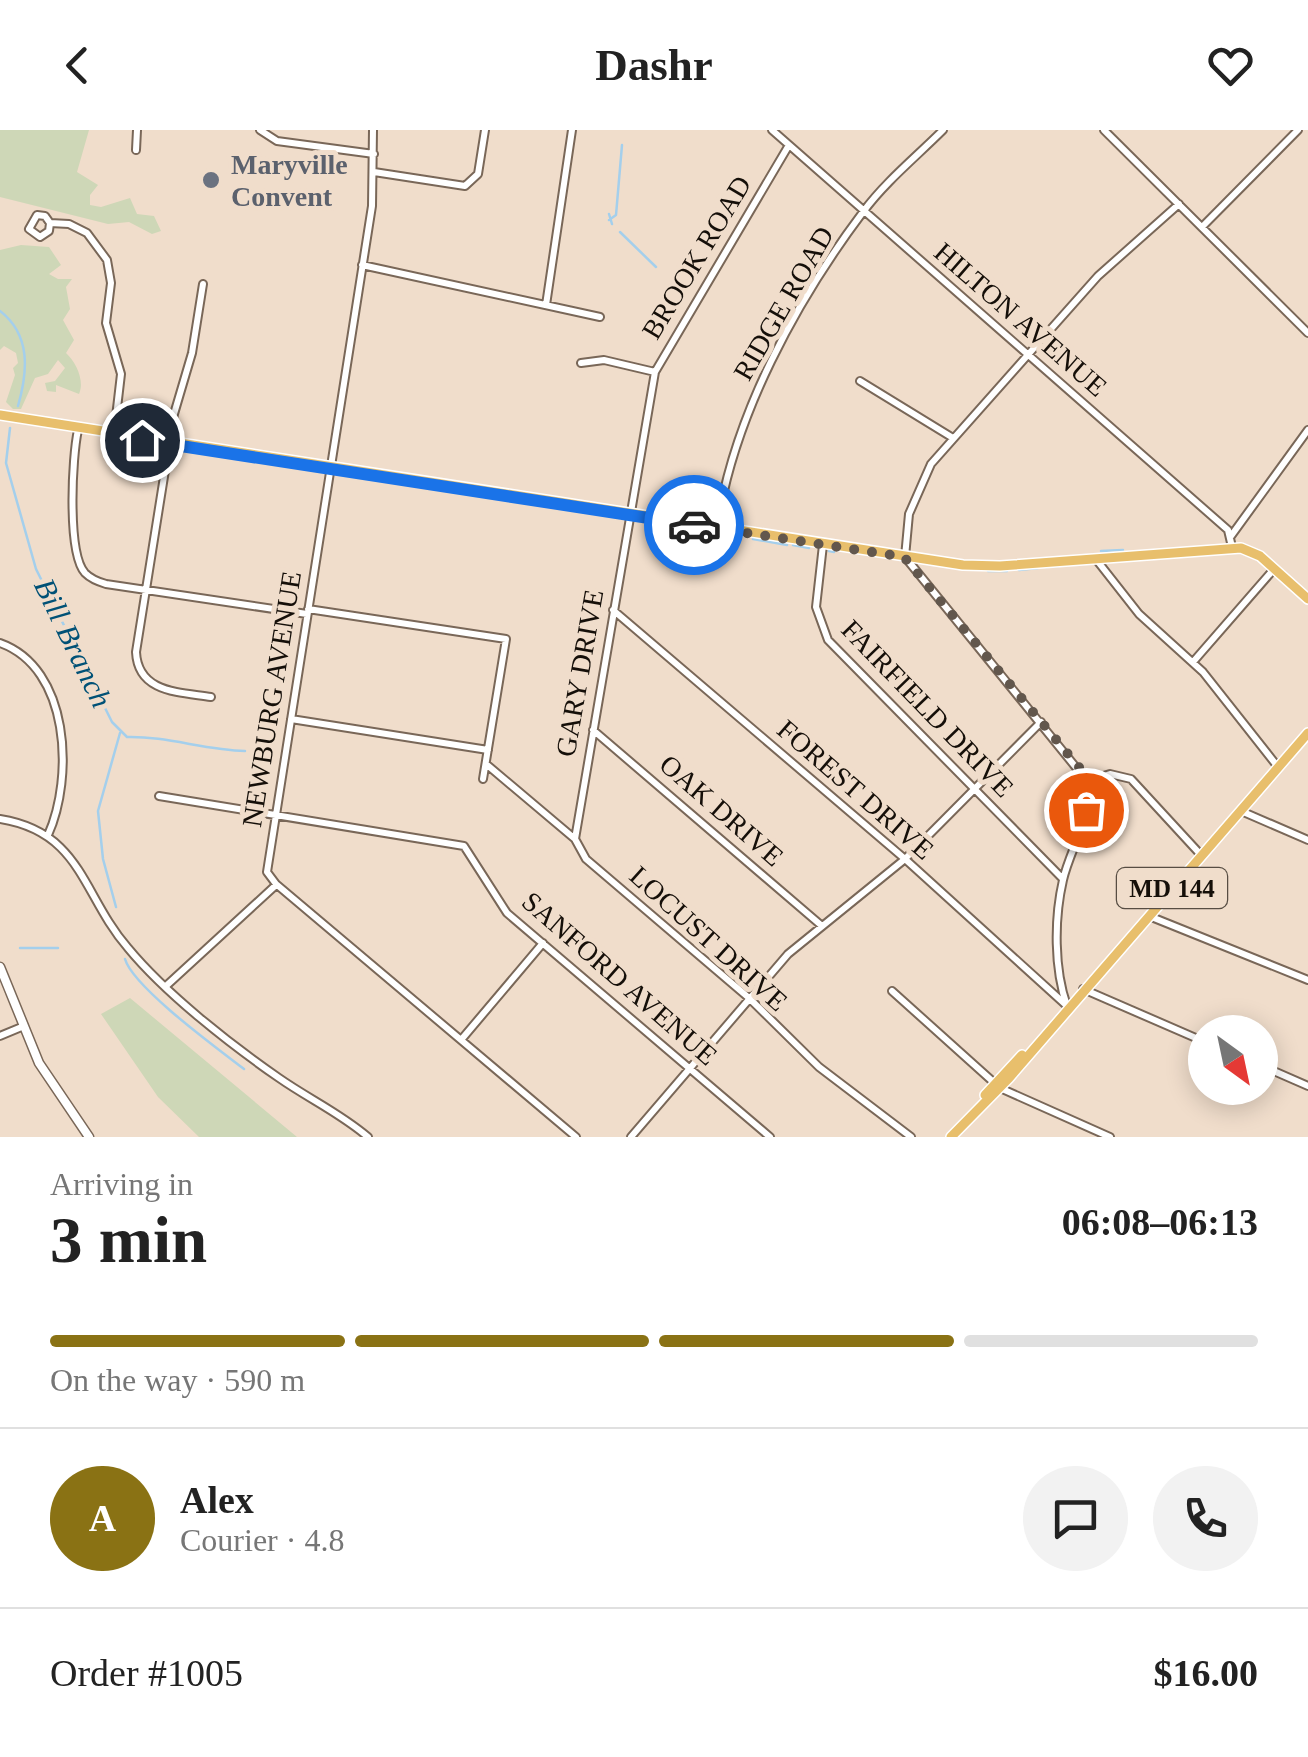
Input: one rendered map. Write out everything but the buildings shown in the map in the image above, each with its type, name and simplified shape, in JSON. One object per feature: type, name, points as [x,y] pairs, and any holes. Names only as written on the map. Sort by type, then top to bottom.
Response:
[{"type":"main road","points":[[1,416],[716,529],[978,566],[1095,558],[1231,541],[1250,550],[1308,599]]},
{"type":"main road","name":"MD 144","points":[[951,1137],[1308,733]]},
{"type":"main road","points":[[0,967],[51,1083],[89,1137]]},
{"type":"street","points":[[136,150],[137,130]]},
{"type":"street","points":[[260,130],[286,143],[374,154]]},
{"type":"street","name":"NEWBURG AVENUE","points":[[276,884],[267,865],[362,265],[374,172],[373,130]]},
{"type":"street","points":[[374,172],[465,186],[478,174],[485,130]]},
{"type":"street","points":[[546,306],[572,130]]},
{"type":"street","name":"HILTON AVENUE","points":[[772,130],[1027,354],[1231,541]]},
{"type":"street","name":"RIDGE ROAD","points":[[716,529],[728,469],[758,383],[864,210],[943,130]]},
{"type":"street","points":[[1104,130],[1308,332]]},
{"type":"street","points":[[1202,227],[1298,130]]},
{"type":"street","name":"BROOK ROAD","points":[[628,514],[655,372],[789,145]]},
{"type":"street","points":[[1067,1006],[1060,986],[1058,940],[1063,878],[1086,810],[1087,781],[904,557],[909,514],[922,477],[1027,354],[1098,276],[1179,204]]},
{"type":"street","points":[[50,223],[69,224],[88,233],[107,260],[110,283],[106,324],[121,374],[114,436]]},
{"type":"street","points":[[362,265],[600,317]]},
{"type":"street","points":[[203,284],[169,444],[136,652],[139,670],[157,688],[211,697]]},
{"type":"street","points":[[581,363],[604,360],[655,372]]},
{"type":"street","points":[[860,380],[954,438]]},
{"type":"street","points":[[78,430],[72,492],[82,567],[98,582],[506,639],[483,779]]},
{"type":"street","points":[[1231,541],[1308,430]]},
{"type":"street","name":"GARY DRIVE","points":[[574,839],[628,514]]},
{"type":"street","name":"FAIRFIELD DRIVE","points":[[823,545],[816,595],[822,631],[1063,878]]},
{"type":"street","points":[[1095,558],[1139,614],[1193,662],[1278,767]]},
{"type":"street","points":[[1193,662],[1274,569]]},
{"type":"street","name":"FOREST DRIVE","points":[[613,610],[904,859],[1067,1006]]},
{"type":"street","points":[[0,643],[33,666],[61,728],[64,773],[48,835]]},
{"type":"street","points":[[291,719],[488,750]]},
{"type":"street","points":[[630,1137],[749,998],[822,926],[904,859],[1041,722]]},
{"type":"street","name":"OAK DRIVE","points":[[592,730],[822,926]]},
{"type":"street","name":"LOCUST DRIVE","points":[[486,764],[574,839],[586,859],[749,998],[808,1058],[911,1137]]},
{"type":"street","points":[[1087,781],[1110,774],[1131,779],[1201,855]]},
{"type":"street","name":"SANFORD AVENUE","points":[[158,796],[464,846],[507,913],[770,1137]]},
{"type":"street","points":[[1240,810],[1308,840]]},
{"type":"street","points":[[0,818],[48,835],[70,854],[119,937],[166,986],[266,1069],[368,1137]]},
{"type":"street","points":[[166,986],[276,884],[576,1137]]},
{"type":"street","points":[[1148,915],[1308,980]]},
{"type":"street","points":[[460,1040],[544,944]]},
{"type":"street","points":[[1082,989],[1188,1035]]},
{"type":"street","points":[[892,991],[997,1086],[1110,1137]]},
{"type":"street","points":[[0,1036],[24,1026]]},
{"type":"street","points":[[1278,1073],[1308,1086]]},
{"type":"green space","points":[[0,130],[89,130],[77,172],[98,185],[90,195],[90,205],[101,207],[130,198],[137,214],[154,216],[161,231],[152,234],[129,222],[108,224],[0,197]]},
{"type":"green space","points":[[21,245],[49,247],[61,265],[49,274],[72,279],[66,287],[70,309],[63,320],[74,340],[66,353],[76,366],[81,383],[79,394],[56,385],[56,392],[47,391],[45,383],[55,381],[65,368],[58,360],[48,374],[35,378],[21,409],[13,409],[6,402],[15,375],[13,368],[18,363],[16,353],[4,346],[0,350],[0,250]]},
{"type":"green space","points":[[130,998],[297,1137],[199,1137],[158,1097],[101,1014]]},
{"type":"waterway","points":[[609,220],[616,215],[622,145]]},
{"type":"waterway","points":[[609,214],[612,224]]},
{"type":"waterway","points":[[620,232],[656,267]]},
{"type":"waterway","name":"Bill Branch","points":[[0,311],[22,342],[25,367],[18,406]]},
{"type":"waterway","name":"Bill Branch","points":[[10,428],[6,463],[36,569],[112,722],[127,737],[245,751]]},
{"type":"waterway","points":[[658,524],[695,529]]},
{"type":"waterway","points":[[702,531],[720,534]]},
{"type":"waterway","points":[[753,539],[787,545]]},
{"type":"waterway","points":[[793,545],[809,548]]},
{"type":"waterway","points":[[1101,551],[1123,550]]},
{"type":"waterway","points":[[829,551],[834,552]]},
{"type":"waterway","points":[[1046,567],[1068,565]]},
{"type":"waterway","points":[[1019,570],[1038,568]]},
{"type":"waterway","points":[[988,571],[1007,571]]},
{"type":"waterway","points":[[116,907],[103,859],[98,811],[120,733]]},
{"type":"waterway","points":[[20,948],[58,948]]},
{"type":"waterway","points":[[125,959],[159,1001],[244,1069]]},
{"type":"way so far","points":[[694,525],[904,557],[1083,772],[1089,789],[1086,810]]},
{"type":"place","name":"Maryville Convent","points":[[211,180]]},
{"type":"route","points":[[142,440],[694,525]]}]
